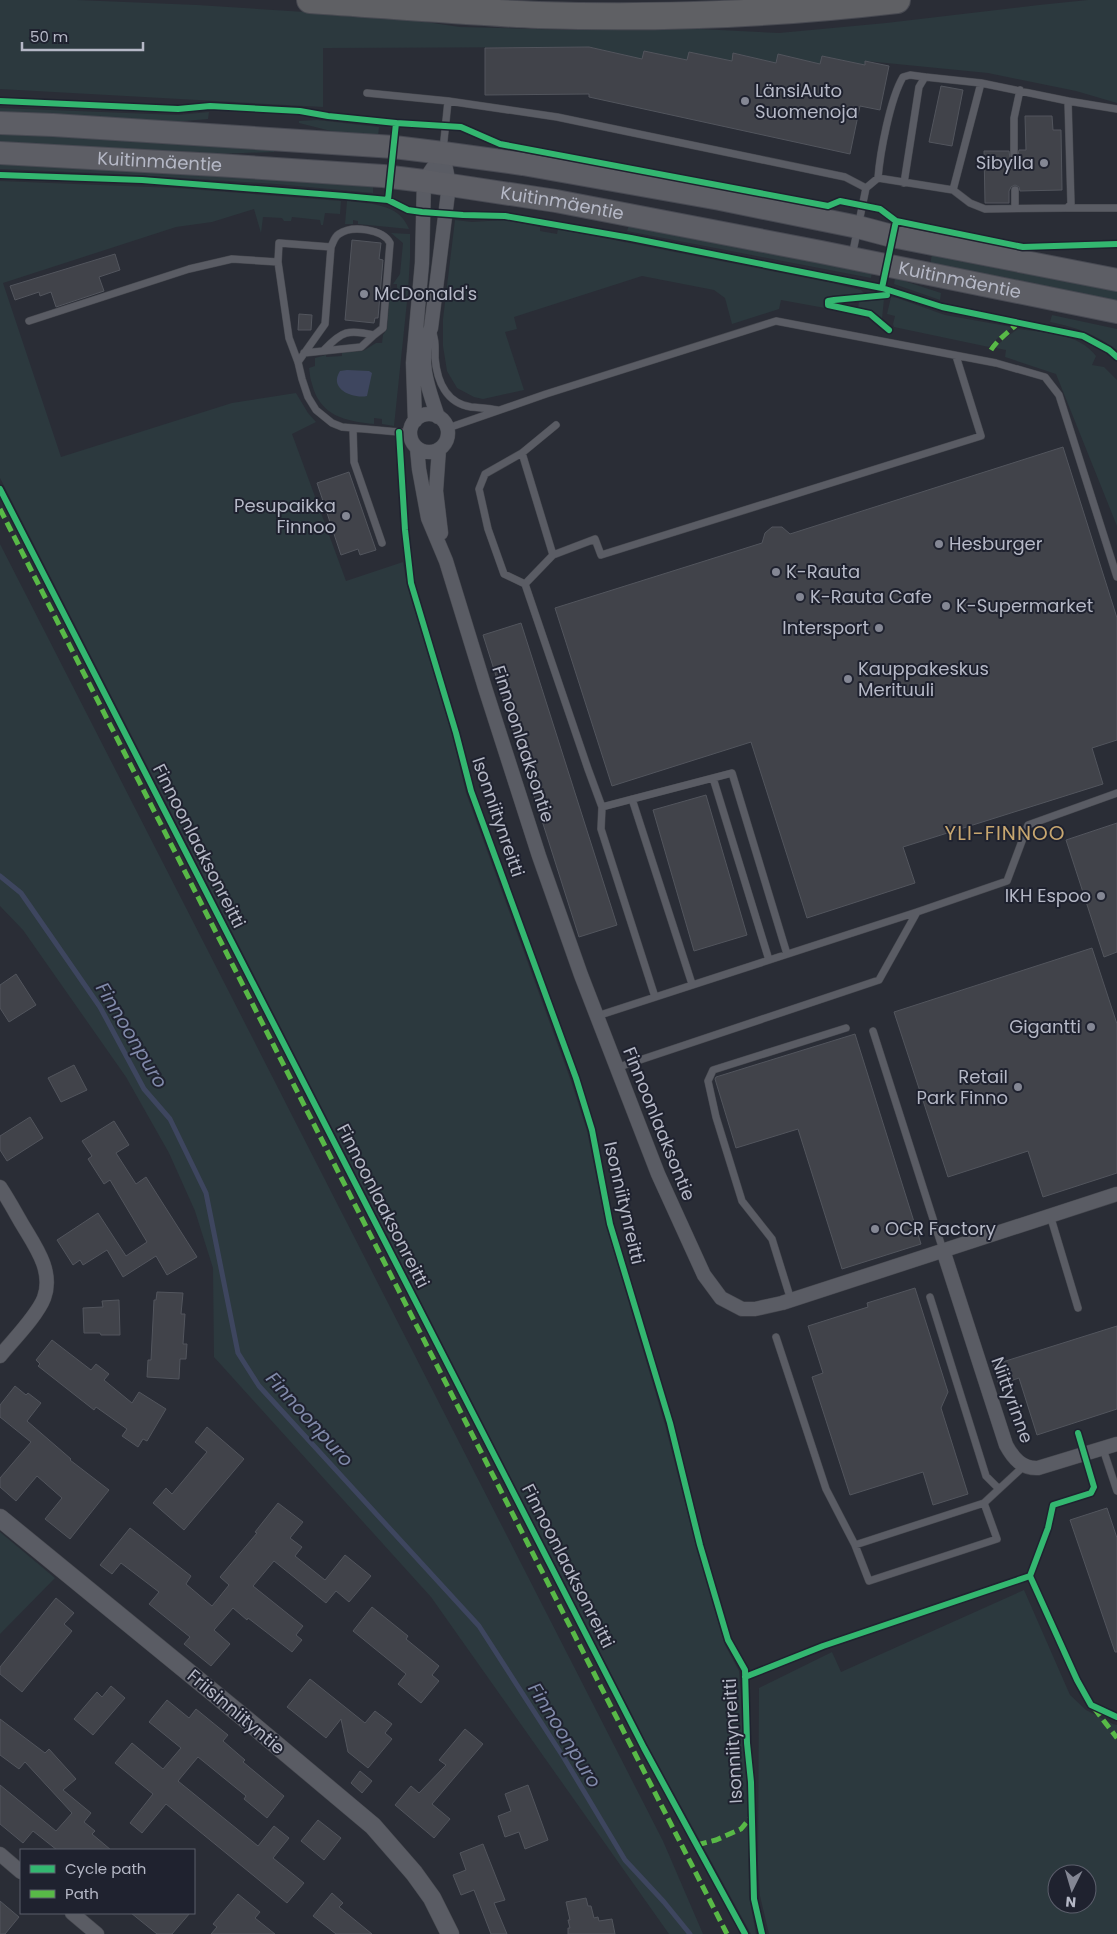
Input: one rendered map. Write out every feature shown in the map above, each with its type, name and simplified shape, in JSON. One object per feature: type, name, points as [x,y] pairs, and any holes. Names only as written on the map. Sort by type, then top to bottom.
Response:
[{"type":"highway","points":[[310,0],[539,15],[633,16],[752,14],[897,0]]},
{"type":"highway","points":[[539,15],[655,0]]},
{"type":"main road","name":"Kuitinmäentie","points":[[0,123],[257,137],[394,147],[522,164],[711,197],[858,227],[892,236],[1117,280]]},
{"type":"main road","name":"Kuitinmäentie","points":[[0,153],[217,165],[383,176],[424,181],[556,201],[1117,312]]},
{"type":"street","points":[[413,427],[426,415],[438,417],[444,421],[448,428],[447,441],[439,450],[428,452],[417,448],[411,439],[413,427],[413,363],[422,275],[424,181],[443,153]]},
{"type":"street","points":[[438,417],[424,372],[426,344],[431,328],[449,185],[443,153]]},
{"type":"street","name":"Finnoonlaaksontie","points":[[417,448],[421,486],[428,518],[446,561],[484,688],[539,856],[615,1068],[658,1174],[711,1286],[721,1298],[742,1309],[767,1307],[1117,1194]]},
{"type":"street","name":"Finnoonlaaksontie","points":[[439,450],[436,491],[446,561]]},
{"type":"street","points":[[0,1188],[40,1255],[46,1273],[47,1286],[44,1299],[38,1309],[0,1356]]},
{"type":"street","name":"Niittyrinne","points":[[943,1250],[1006,1445],[1013,1457],[1024,1466],[1038,1468],[1117,1444]]},
{"type":"street","name":"Friisinniityntie","points":[[0,1518],[373,1826],[414,1873],[432,1898],[449,1931]]},
{"type":"street","points":[[0,1854],[20,1871]]},
{"type":"street","points":[[73,1914],[97,1934]]},
{"type":"lane","points":[[851,259],[866,188],[878,178],[879,165],[896,89],[903,77],[910,75],[980,83],[1117,109]]},
{"type":"lane","points":[[904,183],[919,87],[925,77]]},
{"type":"lane","points":[[953,190],[980,83]]},
{"type":"lane","points":[[1014,156],[1014,118],[1020,90]]},
{"type":"lane","points":[[367,93],[448,101],[558,117],[845,177],[866,188]]},
{"type":"lane","points":[[443,153],[448,101]]},
{"type":"lane","points":[[1067,208],[1071,204],[1068,101]]},
{"type":"lane","points":[[878,178],[953,190],[970,203],[985,209],[1117,208]]},
{"type":"lane","points":[[1015,190],[1015,208]]},
{"type":"lane","points":[[298,362],[304,353],[325,324],[331,248],[336,237],[350,229],[379,233],[388,239],[390,243],[383,328],[361,347],[304,353]]},
{"type":"lane","points":[[331,248],[279,243],[278,262],[288,338],[298,362],[308,397],[316,410],[332,423],[353,430],[413,427]]},
{"type":"lane","points":[[29,321],[206,265],[232,259],[278,262]]},
{"type":"lane","points":[[448,428],[498,410],[776,321],[996,363],[1045,377],[1059,395],[1117,577]]},
{"type":"lane","points":[[431,328],[436,338],[435,352],[438,377],[447,394],[462,405],[498,410]]},
{"type":"lane","points":[[324,350],[338,336],[343,334],[363,332],[374,335]]},
{"type":"lane","points":[[525,584],[554,555],[595,539],[601,555],[981,436],[956,356]]},
{"type":"lane","points":[[556,425],[522,453],[485,474],[479,489],[488,529],[504,574],[525,584],[568,714],[602,807],[601,829],[655,997]]},
{"type":"lane","points":[[353,430],[354,462],[382,543]]},
{"type":"lane","points":[[522,453],[554,555]]},
{"type":"lane","points":[[602,807],[732,773],[787,954]]},
{"type":"lane","points":[[713,778],[769,960]]},
{"type":"lane","points":[[597,1016],[1007,881],[1028,825],[1117,793]]},
{"type":"lane","points":[[632,800],[692,984]]},
{"type":"lane","points":[[615,1068],[880,980],[917,912]]},
{"type":"lane","points":[[791,1300],[772,1239],[742,1201],[716,1117],[708,1081],[713,1070],[846,1028]]},
{"type":"lane","points":[[873,1031],[943,1250]]},
{"type":"lane","points":[[1050,1216],[1078,1308]]},
{"type":"lane","points":[[930,1297],[986,1476],[999,1489]]},
{"type":"lane","points":[[776,1337],[826,1490],[855,1545],[869,1581],[997,1539],[984,1503]]},
{"type":"lane","points":[[1103,1449],[1117,1491]]},
{"type":"lane","points":[[855,1545],[984,1503],[1024,1466]]},
{"type":"shaded area","points":[[0,0],[77,0],[197,5],[398,18],[460,27],[571,30],[700,29],[779,33],[1088,0],[1117,0],[1117,103],[1076,91],[988,73],[866,61],[865,65],[822,56],[820,64],[778,54],[776,63],[734,53],[732,61],[689,52],[687,60],[644,51],[642,59],[590,47],[323,48],[323,107],[0,89]]},
{"type":"shaded area","points":[[0,108],[178,115],[209,112],[208,119],[173,122],[0,114]]},
{"type":"shaded area","points":[[317,120],[379,127],[378,137],[343,134],[299,123],[299,121]]},
{"type":"shaded area","points":[[0,133],[274,148],[274,152],[216,154],[0,143]]},
{"type":"shaded area","points":[[0,163],[373,186],[373,193],[276,184],[0,169]]},
{"type":"shaded area","points":[[0,181],[176,188],[341,201],[340,214],[325,213],[323,225],[321,225],[320,220],[292,217],[291,221],[284,221],[282,218],[263,217],[261,233],[254,209],[212,222],[176,227],[3,283],[61,457],[232,403],[296,393],[316,422],[292,434],[346,581],[403,562],[407,585],[452,734],[466,793],[571,1081],[587,1131],[606,1225],[665,1425],[696,1546],[725,1645],[739,1671],[748,1783],[749,1896],[756,1934],[751,1934],[648,1746],[0,478]]},
{"type":"shaded area","points":[[347,201],[383,206],[398,214],[409,229],[358,224],[358,221],[353,220],[353,224],[345,224]]},
{"type":"shaded area","points":[[455,220],[472,222],[504,220],[540,227],[540,231],[557,234],[558,229],[832,283],[861,290],[864,294],[827,297],[825,308],[781,300],[779,309],[732,324],[725,298],[714,290],[642,276],[514,317],[517,329],[505,332],[524,390],[483,399],[474,397],[457,388],[447,371],[443,346],[443,319]]},
{"type":"shaded area","points":[[629,225],[872,272],[871,278],[627,231]]},
{"type":"shaded area","points":[[391,233],[410,234],[408,292],[394,426],[382,424],[382,419],[374,418],[374,424],[353,421],[327,410],[316,395],[309,368],[315,366],[315,358],[326,355],[326,357],[342,356],[342,352],[363,351],[376,343],[382,343],[383,335],[387,329],[390,289],[397,288],[397,284],[393,284],[400,274],[403,243]]},
{"type":"shaded area","points":[[932,254],[1117,290],[1117,301],[930,265]]},
{"type":"shaded area","points":[[895,278],[941,293],[940,300],[894,284]]},
{"type":"shaded area","points":[[891,297],[945,315],[1012,327],[989,347],[894,327],[895,316],[887,314]]},
{"type":"shaded area","points":[[884,299],[882,319],[869,311],[858,309],[859,301]]},
{"type":"shaded area","points":[[1052,315],[1117,329],[1117,350],[1085,332],[1050,322]]},
{"type":"shaded area","points":[[1018,329],[1071,338],[1089,348],[1096,356],[1092,365],[1104,367],[1117,380],[1117,526],[1056,374],[1005,357],[1006,350],[996,348]]},
{"type":"shaded area","points":[[0,544],[663,1841],[703,1934],[669,1934],[431,1597],[214,1357],[213,1268],[195,1211],[169,1153],[126,1077],[23,930],[0,906]]},
{"type":"shaded area","points":[[0,1532],[55,1578],[0,1634]]},
{"type":"shaded area","points":[[1024,1590],[1070,1695],[1086,1710],[1117,1725],[1117,1934],[769,1934],[760,1896],[758,1865],[759,1688],[832,1652],[841,1672]]},
{"type":"water","points":[[340,371],[369,371],[372,373],[367,396],[355,396],[340,388],[337,383],[337,377]]},
{"type":"building","name":"LänsiAuto Suomenoja","points":[[589,47],[642,59],[644,51],[687,60],[689,52],[732,61],[733,53],[776,63],[778,54],[820,64],[822,56],[865,65],[865,61],[889,66],[880,110],[860,106],[850,154],[589,97],[589,94],[485,95],[485,48]]},
{"type":"building","points":[[941,86],[963,90],[952,146],[929,142]]},
{"type":"building","points":[[1025,116],[1052,116],[1053,130],[1061,130],[1062,190],[1020,191],[1019,187],[1015,185],[1009,191],[1009,203],[985,203],[984,151],[1009,151],[1010,159],[1017,160],[1019,150],[1026,150]]},
{"type":"building","name":"McDonald's","points":[[352,240],[381,243],[379,259],[383,260],[378,318],[375,318],[374,323],[345,320]]},
{"type":"building","points":[[115,254],[120,270],[99,277],[104,291],[56,307],[51,292],[40,296],[39,292],[15,300],[10,286]]},
{"type":"building","points":[[299,314],[312,315],[311,330],[298,330]]},
{"type":"building","name":"Kauppakeskus Merituuli","points":[[1063,447],[1117,618],[1117,740],[1092,748],[1103,784],[903,847],[915,883],[807,918],[751,742],[612,786],[555,608],[762,543],[765,533],[772,527],[782,527],[790,534]]},
{"type":"building","name":"Pesupaikka Finnoo","points":[[349,472],[376,550],[360,555],[358,549],[341,555],[317,483]]},
{"type":"building","points":[[521,623],[617,925],[579,937],[483,635]]},
{"type":"building","points":[[706,795],[747,935],[694,951],[653,810]]},
{"type":"building","name":"IKH Espoo","points":[[1117,823],[1117,952],[1104,957],[1066,840]]},
{"type":"building","name":"Retail Park Finno","points":[[1092,948],[1117,1024],[1117,1173],[1043,1197],[1028,1151],[948,1177],[894,1012]]},
{"type":"building","points":[[16,974],[36,1005],[9,1022],[0,1008],[0,985]]},
{"type":"building","points":[[855,1034],[921,1244],[842,1269],[798,1129],[736,1148],[715,1079],[716,1077]]},
{"type":"building","points":[[74,1065],[87,1090],[61,1102],[48,1078]]},
{"type":"building","points":[[30,1117],[43,1138],[7,1161],[0,1150],[0,1136]]},
{"type":"building","points":[[114,1121],[129,1145],[116,1153],[136,1184],[146,1177],[197,1257],[167,1275],[156,1256],[123,1277],[107,1250],[83,1265],[80,1260],[73,1265],[57,1240],[98,1213],[126,1256],[147,1242],[110,1180],[104,1184],[88,1159],[92,1156],[82,1141]]},
{"type":"building","points":[[915,1288],[948,1392],[941,1408],[968,1494],[933,1505],[923,1472],[850,1495],[812,1377],[823,1373],[808,1326],[868,1307],[867,1303]]},
{"type":"building","points":[[157,1292],[183,1293],[181,1314],[185,1314],[183,1344],[187,1344],[186,1359],[180,1359],[179,1379],[147,1377],[148,1360],[151,1360],[154,1300],[156,1300]]},
{"type":"building","points":[[119,1300],[120,1335],[84,1333],[83,1308],[103,1307],[102,1301]]},
{"type":"building","points":[[1117,1326],[1117,1409],[1037,1435],[1019,1378],[999,1385],[993,1365]]},
{"type":"building","points":[[52,1340],[91,1370],[96,1364],[109,1374],[104,1380],[132,1403],[139,1392],[166,1409],[147,1441],[143,1439],[138,1447],[122,1436],[127,1429],[96,1407],[94,1410],[38,1366],[40,1364],[36,1360]]},
{"type":"building","points":[[15,1386],[26,1395],[28,1393],[41,1403],[27,1421],[70,1460],[109,1490],[70,1539],[45,1519],[62,1498],[37,1476],[16,1501],[0,1487],[0,1478],[31,1442],[0,1417],[0,1405]]},
{"type":"building","points":[[207,1427],[244,1459],[184,1530],[153,1503],[166,1488],[172,1494],[207,1452],[195,1442]]},
{"type":"building","points":[[278,1503],[303,1522],[290,1538],[302,1547],[295,1556],[325,1580],[345,1555],[371,1576],[349,1602],[336,1591],[326,1603],[274,1561],[253,1586],[303,1626],[296,1635],[302,1640],[292,1652],[233,1608],[214,1630],[230,1644],[211,1666],[184,1644],[190,1637],[149,1604],[159,1592],[121,1563],[112,1574],[100,1565],[130,1528],[191,1576],[186,1584],[212,1606],[229,1585],[220,1577],[257,1533],[255,1532]]},
{"type":"building","points":[[1107,1508],[1117,1538],[1117,1652],[1115,1652],[1070,1520]]},
{"type":"building","points":[[56,1598],[74,1613],[64,1624],[72,1631],[22,1692],[0,1674],[0,1667]]},
{"type":"building","points":[[372,1607],[408,1636],[406,1639],[439,1666],[432,1675],[439,1681],[421,1703],[398,1684],[406,1674],[353,1631]]},
{"type":"building","points":[[310,1679],[365,1723],[375,1711],[392,1724],[385,1733],[392,1739],[368,1768],[348,1752],[341,1719],[326,1738],[287,1707]]},
{"type":"building","points":[[111,1686],[125,1698],[93,1735],[74,1719],[97,1692],[102,1697]]},
{"type":"building","points":[[167,1700],[189,1718],[196,1709],[228,1735],[223,1741],[245,1760],[243,1762],[284,1796],[267,1818],[244,1799],[246,1796],[198,1757],[178,1781],[258,1846],[274,1826],[289,1838],[273,1858],[304,1883],[287,1903],[166,1804],[142,1833],[130,1823],[153,1794],[115,1763],[132,1743],[163,1769],[181,1748],[149,1722]]},
{"type":"building","points":[[0,1719],[45,1753],[49,1749],[76,1779],[63,1790],[91,1813],[84,1822],[95,1831],[92,1834],[110,1849],[56,1849],[33,1831],[23,1843],[0,1824],[0,1785],[56,1831],[72,1813],[25,1762],[19,1769],[0,1755]]},
{"type":"building","points":[[465,1729],[483,1744],[432,1804],[450,1819],[434,1838],[395,1805],[411,1786],[419,1793],[446,1765],[439,1760]]},
{"type":"building","points":[[360,1771],[372,1781],[362,1793],[351,1783]]},
{"type":"building","points":[[528,1785],[548,1840],[525,1849],[519,1832],[505,1837],[498,1816],[511,1811],[505,1794]]},
{"type":"building","points":[[318,1820],[341,1838],[324,1860],[301,1841]]},
{"type":"building","points":[[483,1844],[505,1900],[494,1903],[507,1934],[491,1934],[474,1890],[461,1895],[453,1875],[466,1870],[460,1853]]},
{"type":"building","points":[[332,1893],[343,1903],[339,1907],[372,1934],[336,1934],[313,1916]]},
{"type":"building","points":[[238,1894],[260,1912],[255,1918],[275,1934],[211,1934],[217,1927],[213,1924]]},
{"type":"building","points":[[586,1898],[588,1906],[591,1906],[594,1918],[598,1917],[599,1921],[612,1919],[615,1934],[568,1934],[568,1928],[570,1928],[568,1920],[570,1920],[566,1902]]},
{"type":"building","points":[[0,1901],[19,1917],[5,1934],[0,1934]]},
{"type":"building","points":[[132,1914],[189,1914],[172,1934],[157,1934]]},
{"type":"waterway","name":"Finnoonpuro","points":[[0,876],[21,893],[100,1007],[144,1089],[170,1119],[206,1193],[238,1353],[259,1386],[479,1626],[564,1758],[625,1860],[664,1902],[690,1934]]},
{"type":"marked path","points":[[991,350],[1019,322]]},
{"type":"marked path","points":[[0,509],[727,1934]]},
{"type":"marked path","points":[[1094,1708],[1117,1738]]},
{"type":"marked path","points":[[697,1845],[716,1840],[741,1829],[751,1817]]},
{"type":"cycle path","points":[[0,101],[178,109],[210,106],[300,111],[396,123],[461,127],[500,144],[828,206],[840,201],[880,209],[896,221]]},
{"type":"cycle path","points":[[388,200],[396,123]]},
{"type":"cycle path","points":[[0,175],[142,180],[345,196],[388,200],[408,210],[422,212],[505,216],[631,238],[882,288],[942,307],[1083,336],[1109,350],[1117,357]]},
{"type":"cycle path","points":[[882,288],[896,221],[1023,247],[1117,244]]},
{"type":"cycle path","points":[[887,295],[828,301],[828,305],[870,314],[889,330]]},
{"type":"cycle path","name":"Isonniitynreitti","points":[[399,432],[405,530],[411,583],[456,733],[471,791],[576,1078],[592,1130],[610,1224],[670,1423],[700,1545],[728,1640],[745,1670],[747,1743],[751,1782],[754,1899],[762,1934]]},
{"type":"cycle path","name":"Finnoonlaaksonreitti","points":[[0,489],[644,1748],[745,1934]]},
{"type":"cycle path","name":"Isonniitynreitti","points":[[745,1677],[823,1646],[1030,1576],[1048,1528],[1053,1505],[1091,1493],[1094,1487],[1078,1433]]},
{"type":"cycle path","points":[[1030,1576],[1077,1680],[1091,1705],[1117,1717]]},
{"type":"place","name":"LänsiAuto Suomenoja","points":[[745,101]]},
{"type":"place","name":"Sibylla","points":[[1044,163]]},
{"type":"place","name":"McDonald's","points":[[364,294]]},
{"type":"place","name":"Pesupaikka Finnoo","points":[[346,516]]},
{"type":"place","name":"Hesburger","points":[[939,544]]},
{"type":"place","name":"K-Rauta","points":[[776,572]]},
{"type":"place","name":"K-Rauta Cafe","points":[[800,597]]},
{"type":"place","name":"K-Supermarket","points":[[946,606]]},
{"type":"place","name":"Intersport","points":[[879,628]]},
{"type":"place","name":"Kauppakeskus Merituuli","points":[[848,679]]},
{"type":"place","name":"IKH Espoo","points":[[1101,896]]},
{"type":"place","name":"Gigantti","points":[[1091,1027]]},
{"type":"place","name":"Retail Park Finno","points":[[1018,1087]]},
{"type":"place","name":"OCR Factory","points":[[875,1229]]},
{"type":"district","name":"YLI-FINNOO","points":[[1005,833]]}]
